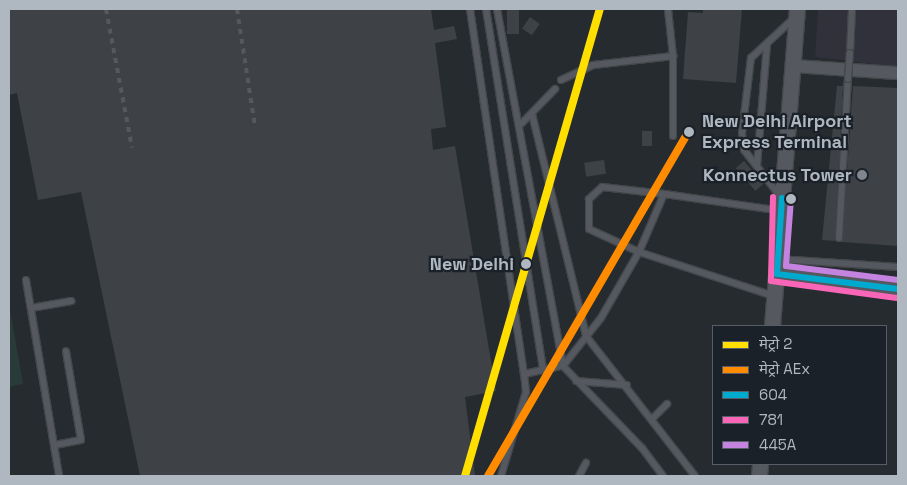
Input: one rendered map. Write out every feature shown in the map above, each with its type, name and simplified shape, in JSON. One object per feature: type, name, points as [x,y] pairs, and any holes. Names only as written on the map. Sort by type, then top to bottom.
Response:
[{"type":"street","points":[[772,325],[796,12]]},
{"type":"street","points":[[792,66],[898,73]]},
{"type":"street","points":[[777,266],[898,289]]},
{"type":"lane","points":[[470,9],[524,374],[524,399],[501,476]]},
{"type":"lane","points":[[486,9],[543,370]]},
{"type":"lane","points":[[497,9],[521,124],[563,366],[642,448],[663,476]]},
{"type":"lane","points":[[668,9],[673,56],[674,136]]},
{"type":"lane","points":[[839,238],[852,9]]},
{"type":"lane","points":[[782,205],[742,146],[742,133],[748,66],[796,12]]},
{"type":"lane","points":[[757,166],[767,44]]},
{"type":"lane","points":[[561,80],[593,65],[673,56]]},
{"type":"lane","points":[[521,124],[555,89]]},
{"type":"lane","points":[[532,114],[586,336],[653,418],[695,476]]},
{"type":"lane","points":[[775,296],[639,252],[589,229],[589,199],[602,187],[614,185],[664,194],[782,205]]},
{"type":"lane","points":[[524,374],[563,366],[586,336],[639,252],[664,194]]},
{"type":"lane","points":[[777,266],[898,267]]},
{"type":"lane","points":[[26,280],[43,364],[59,476]]},
{"type":"lane","points":[[31,308],[71,301]]},
{"type":"lane","points":[[55,445],[81,440],[66,351]]},
{"type":"lane","points":[[576,381],[626,385]]},
{"type":"lane","points":[[653,418],[668,404]]},
{"type":"lane","points":[[580,476],[586,463]]},
{"type":"shaded area","points":[[818,9],[898,9],[898,67],[815,57]]},
{"type":"shaded area","points":[[9,304],[23,384],[9,387]]},
{"type":"building","points":[[9,9],[431,9],[434,30],[454,26],[457,39],[435,43],[446,127],[431,129],[433,150],[455,146],[496,391],[465,397],[475,476],[140,476],[81,192],[38,200],[17,93],[9,95]]},
{"type":"building","points":[[507,9],[519,9],[519,34],[507,34]]},
{"type":"building","points":[[703,9],[742,9],[736,83],[683,79],[688,12],[703,13]]},
{"type":"building","points":[[530,17],[540,24],[532,35],[522,28]]},
{"type":"building","points":[[837,86],[843,86],[835,241],[822,240]]},
{"type":"building","name":"Konnectus Tower","points":[[853,86],[898,88],[898,246],[842,242]]},
{"type":"building","points":[[642,131],[652,131],[652,146],[642,146]]},
{"type":"building","points":[[604,160],[606,174],[586,177],[584,163]]},
{"type":"building","points":[[744,161],[764,184],[755,191],[736,168]]},
{"type":"railway","points":[[106,9],[132,148]]},
{"type":"railway","points":[[237,9],[255,127]]},
{"type":"metro line","name":"2","points":[[465,476],[600,9]]},
{"type":"metro line","name":"AEx","points":[[488,476],[689,131]]},
{"type":"transit line","name":"781","points":[[773,197],[771,281],[897,298]]},
{"type":"transit line","name":"604","points":[[782,198],[777,274],[898,289]]},
{"type":"transit line","name":"445A","points":[[791,199],[786,266],[898,280]]},
{"type":"place","name":"New Delhi Airport Express Terminal","points":[[689,132]]},
{"type":"place","name":"Konnectus Tower","points":[[862,175]]},
{"type":"place","name":"New Delhi","points":[[526,264]]}]
